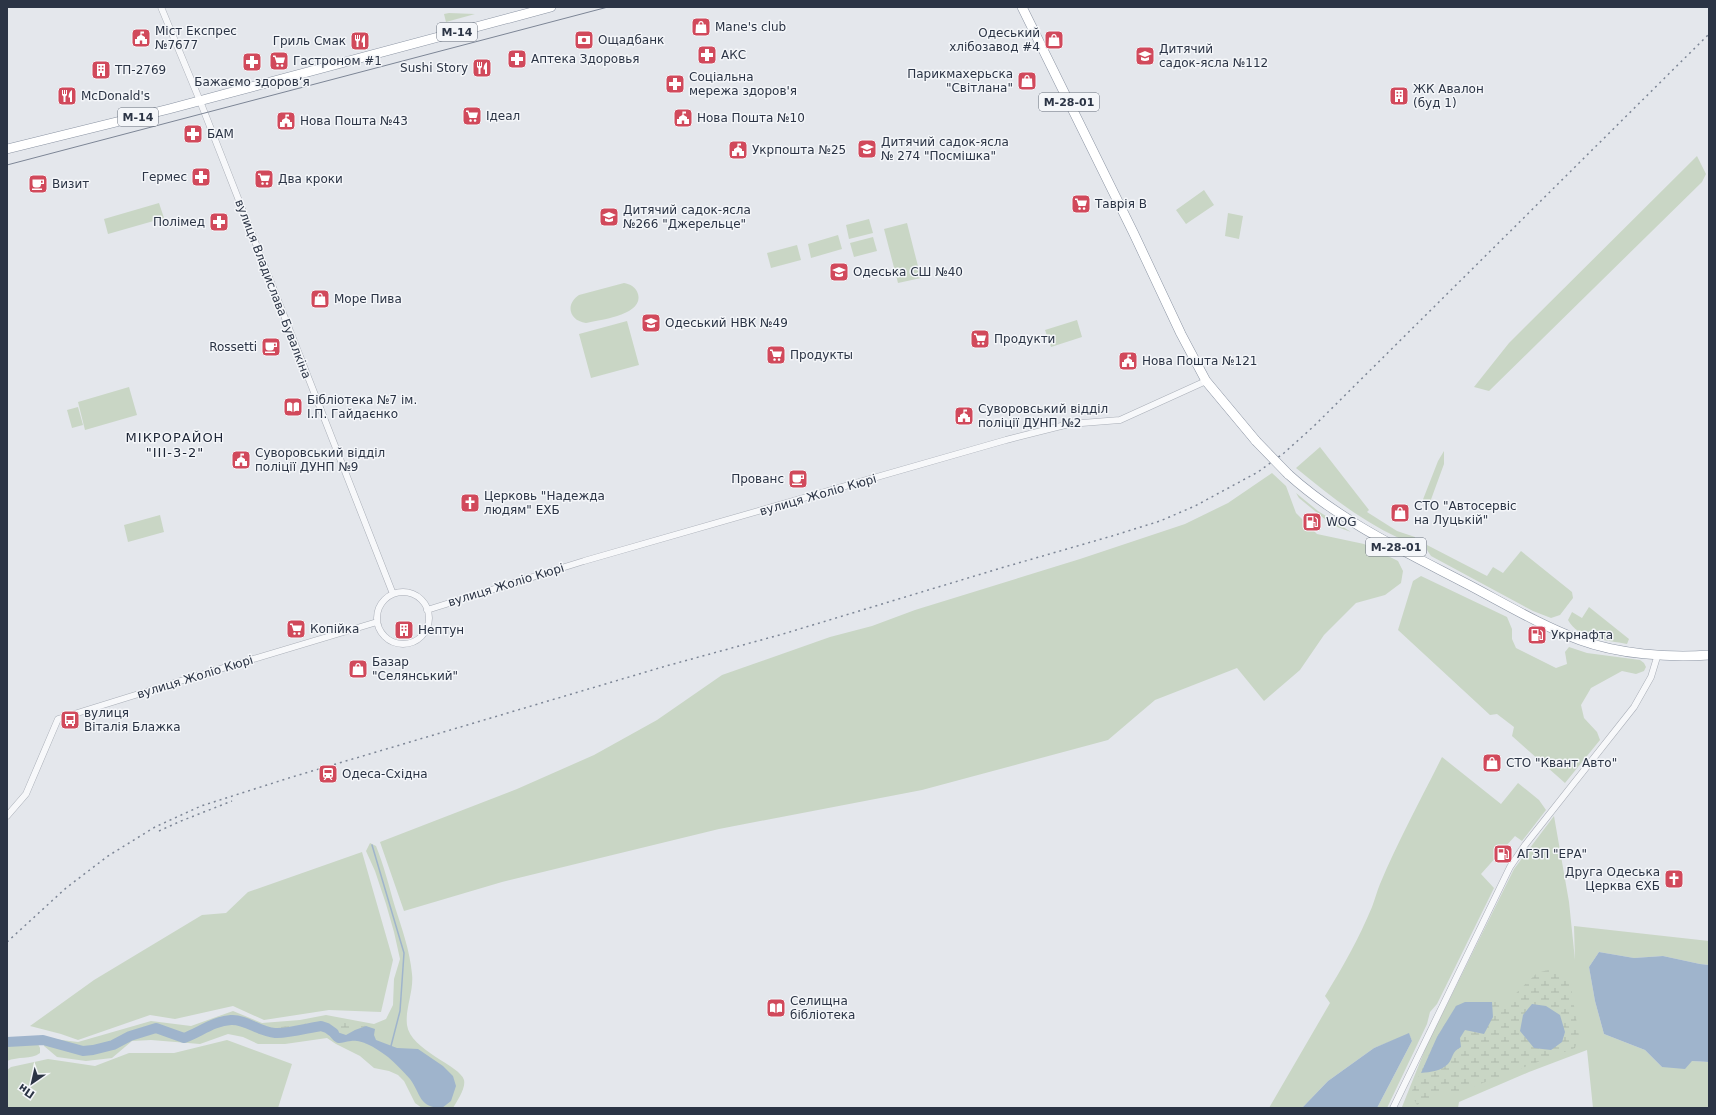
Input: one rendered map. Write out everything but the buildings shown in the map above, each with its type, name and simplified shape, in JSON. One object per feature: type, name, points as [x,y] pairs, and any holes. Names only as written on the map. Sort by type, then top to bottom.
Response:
[{"type":"highway","name":"М-14","points":[[7,150],[551,7]]},
{"type":"highway","name":"М-28-01","points":[[1022,7],[1134,234],[1180,334],[1206,381],[1256,441],[1288,474],[1315,496],[1357,526],[1559,631],[1580,640],[1602,646],[1658,654],[1689,656],[1709,655]]},
{"type":"street","name":"вулиця Владислава Бувалкіна","points":[[161,7],[200,100],[393,594]]},
{"type":"street","name":"вулиця Жоліо Кюрі","points":[[428,610],[584,561],[1006,440],[1069,424],[1120,420],[1206,381]]},
{"type":"street","points":[[401,592],[410,593],[420,599],[428,610],[429,618],[427,626],[423,634],[413,642],[400,644],[392,641],[385,637],[377,622],[377,613],[380,605],[386,598],[401,592]]},
{"type":"street","name":"вулиця Жоліо Кюрі","points":[[7,816],[24,798],[58,719],[377,622]]},
{"type":"street","points":[[1393,1108],[1510,867],[1525,845],[1634,707],[1652,677],[1658,654]]},
{"type":"green space","points":[[444,14],[475,14],[446,22]]},
{"type":"green space","points":[[1697,156],[1706,174],[1702,182],[1489,391],[1474,387],[1509,343]]},
{"type":"green space","points":[[1204,190],[1214,205],[1186,224],[1176,210]]},
{"type":"green space","points":[[159,203],[164,218],[108,234],[104,219]]},
{"type":"green space","points":[[1228,213],[1243,216],[1239,239],[1225,236]]},
{"type":"green space","points":[[869,219],[873,233],[849,239],[846,225]]},
{"type":"green space","points":[[907,223],[921,278],[898,283],[884,229]]},
{"type":"green space","points":[[838,235],[842,249],[811,258],[808,244]]},
{"type":"green space","points":[[873,237],[877,251],[854,257],[850,243]]},
{"type":"green space","points":[[797,245],[801,260],[771,268],[767,253]]},
{"type":"green space","points":[[624,283],[636,289],[638,294],[638,301],[628,312],[610,318],[586,323],[580,322],[573,316],[571,312],[572,303],[579,295]]},
{"type":"green space","points":[[1077,320],[1082,337],[1051,347],[1045,330]]},
{"type":"green space","points":[[627,321],[639,365],[591,378],[579,334]]},
{"type":"green space","points":[[129,387],[137,415],[85,430],[78,402]]},
{"type":"green space","points":[[78,407],[83,425],[72,428],[67,410]]},
{"type":"green space","points":[[1320,447],[1369,510],[1367,512],[1397,531],[1415,537],[1415,539],[1406,541],[1362,518],[1348,509],[1296,468]]},
{"type":"green space","points":[[1444,451],[1444,464],[1429,505],[1422,502],[1438,461]]},
{"type":"green space","points":[[1272,473],[1286,486],[1296,513],[1317,534],[1364,544],[1398,561],[1403,571],[1401,583],[1385,595],[1356,603],[1324,635],[1300,670],[1264,701],[1237,668],[1155,700],[1108,740],[922,790],[719,829],[502,882],[404,911],[380,842],[517,789],[594,755],[657,720],[722,675],[830,637],[872,626],[915,610],[1080,559],[1185,524],[1228,503]]},
{"type":"green space","points":[[1296,493],[1318,511],[1351,532],[1332,525],[1299,498]]},
{"type":"green space","points":[[160,515],[164,532],[128,542],[124,525]]},
{"type":"green space","points":[[1427,545],[1487,576],[1493,567],[1503,573],[1521,551],[1572,592],[1573,598],[1560,615],[1551,618],[1533,611],[1431,556],[1427,550]]},
{"type":"green space","points":[[1421,576],[1507,617],[1512,629],[1512,639],[1516,648],[1556,668],[1567,664],[1565,652],[1569,647],[1587,653],[1640,660],[1644,663],[1646,667],[1644,671],[1636,674],[1622,671],[1591,688],[1581,705],[1584,718],[1597,732],[1600,740],[1565,783],[1512,736],[1514,727],[1497,714],[1490,715],[1398,630],[1413,581]]},
{"type":"green space","points":[[1589,607],[1629,639],[1627,644],[1594,638],[1579,631],[1573,626],[1568,620],[1572,612],[1582,618]]},
{"type":"green space","points":[[1442,757],[1501,804],[1518,783],[1539,800],[1546,810],[1522,841],[1515,836],[1481,874],[1494,888],[1437,1004],[1430,1012],[1427,1024],[1387,1108],[1377,1108],[1412,1041],[1409,1034],[1374,1048],[1328,1081],[1302,1108],[1269,1108],[1330,1003],[1325,996],[1362,930],[1394,852]]},
{"type":"green space","points":[[1554,816],[1569,902],[1575,960],[1574,926],[1709,941],[1709,965],[1663,956],[1634,958],[1599,952],[1589,967],[1595,1001],[1604,1034],[1645,1050],[1662,1067],[1692,1061],[1709,1062],[1709,1107],[1593,1108],[1587,1050],[1529,1072],[1459,1102],[1458,1108],[1402,1107],[1426,1047],[1514,869]]},
{"type":"green space","points":[[370,843],[376,846],[382,861],[411,965],[412,980],[407,1012],[407,1025],[410,1034],[417,1042],[454,1069],[464,1080],[462,1091],[453,1108],[422,1108],[415,1103],[404,1081],[398,1075],[389,1071],[374,1068],[360,1056],[327,1038],[285,1044],[258,1044],[243,1037],[228,1034],[200,1044],[151,1040],[132,1041],[112,1058],[86,1061],[57,1057],[44,1046],[46,1038],[78,1042],[151,1021],[191,1026],[233,1011],[262,1023],[300,1020],[326,1015],[374,1024],[386,1019],[393,1005],[394,979],[400,959],[386,904],[375,871],[366,851]]},
{"type":"green space","points":[[362,852],[393,960],[381,1012],[329,1010],[264,1020],[233,1006],[175,1019],[150,1015],[78,1040],[30,1026],[94,980],[202,915],[226,913],[248,892]]},
{"type":"green space","points":[[1548,970],[1564,974],[1570,981],[1579,1036],[1575,1048],[1459,1092],[1441,1091],[1417,1105],[1411,1093],[1437,1037],[1456,1006],[1465,1002],[1508,1001],[1537,973]]},
{"type":"green space","points":[[324,1020],[366,1026],[346,1035],[337,1032],[330,1036],[319,1031],[309,1029],[275,1039],[259,1034],[252,1027],[288,1026]]},
{"type":"green space","points":[[227,1040],[292,1064],[278,1108],[7,1108],[7,1070],[11,1067],[48,1059],[95,1066],[129,1053],[174,1053]]},
{"type":"green space","points":[[37,1042],[40,1048],[40,1053],[33,1056],[7,1061],[7,1046]]},
{"type":"water","points":[[1599,952],[1634,958],[1663,956],[1709,965],[1709,1062],[1692,1061],[1685,1069],[1662,1067],[1645,1050],[1604,1034],[1595,1001],[1589,967]]},
{"type":"water","points":[[1465,1002],[1492,1002],[1493,1017],[1484,1034],[1465,1030],[1460,1038],[1461,1047],[1454,1053],[1448,1064],[1439,1070],[1421,1073],[1437,1037],[1456,1006]]},
{"type":"water","points":[[1532,1004],[1546,1006],[1560,1015],[1565,1032],[1562,1042],[1551,1050],[1534,1048],[1520,1031],[1523,1015]]},
{"type":"water","points":[[366,1026],[375,1029],[374,1035],[376,1040],[397,1048],[418,1049],[443,1066],[453,1076],[456,1086],[451,1101],[442,1108],[429,1106],[422,1099],[410,1079],[388,1057],[363,1043],[353,1041],[337,1043],[330,1036],[337,1032],[346,1035]]},
{"type":"water","points":[[1409,1033],[1412,1041],[1377,1108],[1302,1108],[1328,1081],[1374,1048]]},
{"type":"waterway","points":[[372,845],[404,953],[400,1011],[391,1046]]},
{"type":"waterway","points":[[7,1042],[43,1040],[83,1051],[113,1045],[130,1036],[156,1028],[184,1038],[219,1022],[231,1020],[242,1021],[263,1030],[275,1033],[291,1032],[321,1026],[334,1033]]},
{"type":"tram line","points":[[7,165],[608,7]]},
{"type":"railway","points":[[7,942],[66,888],[108,856],[155,827],[201,806],[292,777],[666,666],[783,634],[1112,536],[1160,521],[1195,506],[1258,472],[1284,453],[1314,426],[1709,34]]},
{"type":"railway","points":[[159,831],[232,801]]},
{"type":"place","name":"Mane's club","points":[[701,27]]},
{"type":"place","name":"Міст Експрес №7677","points":[[141,38]]},
{"type":"place","name":"Ощадбанк","points":[[584,40]]},
{"type":"place","name":"Одеський хлібозавод #4","points":[[1054,40]]},
{"type":"place","name":"Гриль Смак","points":[[360,41]]},
{"type":"place","name":"АКС","points":[[707,55]]},
{"type":"place","name":"Дитячий садок-ясла №112","points":[[1145,56]]},
{"type":"place","name":"Аптека Здоровья","points":[[517,59]]},
{"type":"place","name":"Гастроном #1","points":[[279,61]]},
{"type":"place","name":"Бажаємо здоровʼя","points":[[252,62]]},
{"type":"place","name":"Sushi Story","points":[[482,68]]},
{"type":"place","name":"ТП-2769","points":[[101,70]]},
{"type":"place","name":"Парикмахерьска \"Світлана\"","points":[[1027,81]]},
{"type":"place","name":"Соціальна мережа здоров'я","points":[[675,84]]},
{"type":"place","name":"McDonald's","points":[[67,96]]},
{"type":"place","name":"ЖК Авалон (буд 1)","points":[[1399,96]]},
{"type":"place","name":"Ідеал","points":[[472,116]]},
{"type":"place","name":"Нова Пошта №10","points":[[683,118]]},
{"type":"place","name":"Нова Пошта №43","points":[[286,121]]},
{"type":"place","name":"БАМ","points":[[193,134]]},
{"type":"place","name":"Дитячий садок-ясла № 274 \"Посмішка\"","points":[[867,149]]},
{"type":"place","name":"Укрпошта №25","points":[[738,150]]},
{"type":"place","name":"Гермес","points":[[201,177]]},
{"type":"place","name":"Два кроки","points":[[264,179]]},
{"type":"place","name":"Визит","points":[[38,184]]},
{"type":"place","name":"Таврія В","points":[[1081,204]]},
{"type":"place","name":"Дитячий садок-ясла №266 \"Джерельце\"","points":[[609,217]]},
{"type":"place","name":"Полімед","points":[[219,222]]},
{"type":"place","name":"Одеська СШ №40","points":[[839,272]]},
{"type":"place","name":"Море Пива","points":[[320,299]]},
{"type":"place","name":"Одеський НВК №49","points":[[651,323]]},
{"type":"place","name":"Продукти","points":[[980,339]]},
{"type":"place","name":"Rossetti","points":[[271,347]]},
{"type":"place","name":"Продукты","points":[[776,355]]},
{"type":"place","name":"Нова Пошта №121","points":[[1128,361]]},
{"type":"place","name":"Бібліотека №7 ім. І.П. Гайдаєнко","points":[[293,407]]},
{"type":"place","name":"Суворовський відділ поліції ДУНП №2","points":[[964,416]]},
{"type":"place","name":"Суворовський відділ поліції ДУНП №9","points":[[241,460]]},
{"type":"place","name":"Прованс","points":[[798,479]]},
{"type":"place","name":"Церковь \"Надежда людям\" ЕХБ","points":[[470,503]]},
{"type":"place","name":"СТО \"Автосервіс на Луцькій\"","points":[[1400,513]]},
{"type":"place","name":"WOG","points":[[1312,522]]},
{"type":"place","name":"Копійка","points":[[296,629]]},
{"type":"place","name":"Нептун","points":[[404,630]]},
{"type":"place","name":"Укрнафта","points":[[1537,635]]},
{"type":"place","name":"Базар \"Селянський\"","points":[[358,669]]},
{"type":"place","name":"вулиця Віталія Блажка","points":[[70,720]]},
{"type":"place","name":"СТО \"Квант Авто\"","points":[[1492,763]]},
{"type":"place","name":"Одеса-Східна","points":[[328,774]]},
{"type":"place","name":"АГЗП \"ЕРА\"","points":[[1503,854]]},
{"type":"place","name":"Друга Одеська Церква ЄХБ","points":[[1674,879]]},
{"type":"place","name":"Селищна бібліотека","points":[[776,1008]]},
{"type":"district","name":"МІКРОРАЙОН \"ІІІ-3-2\"","points":[[175,444]]}]
